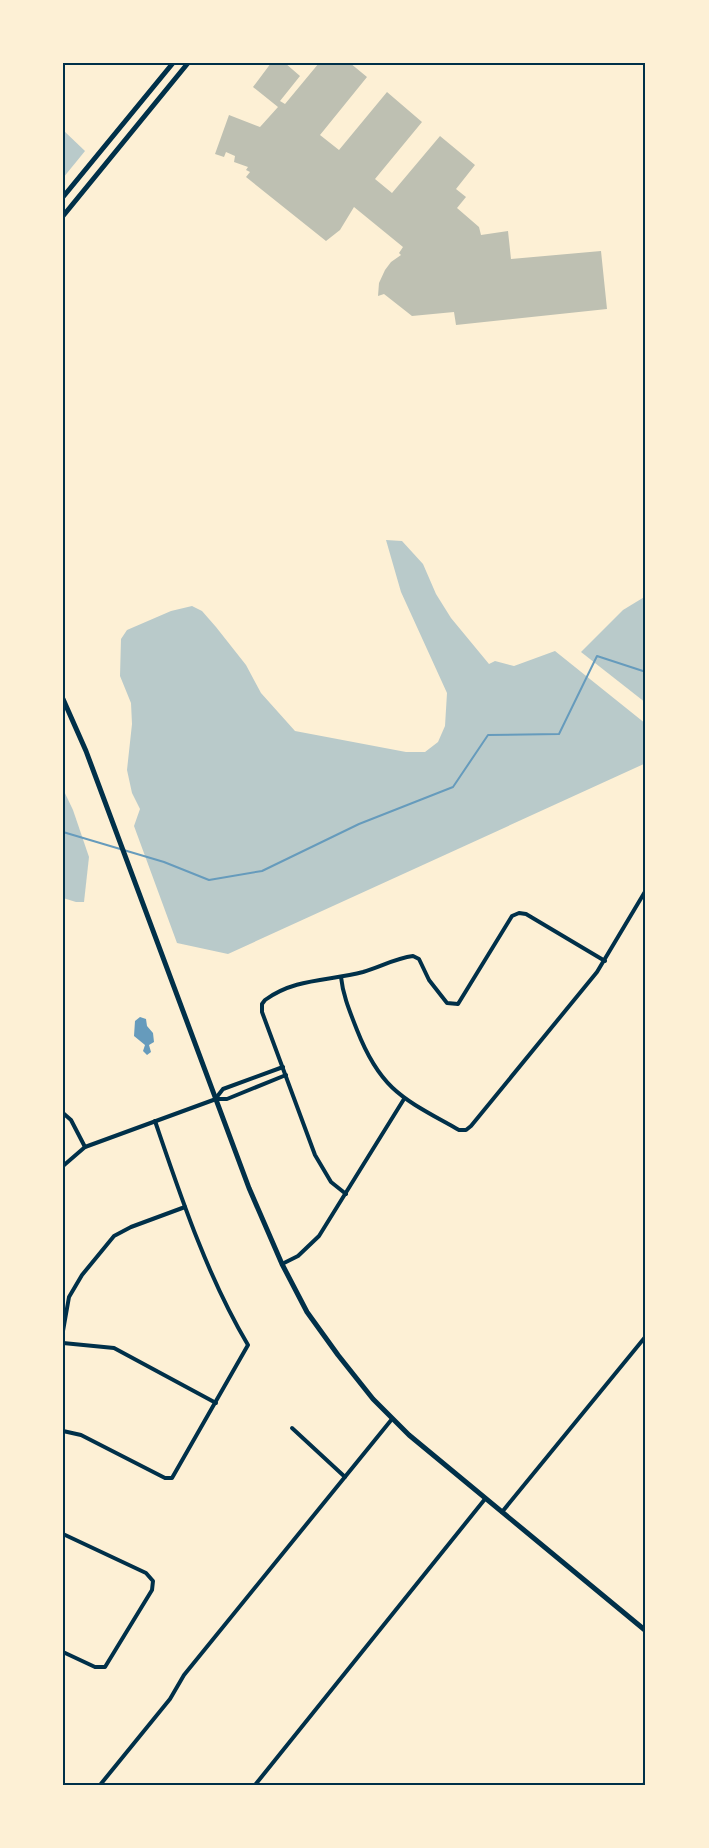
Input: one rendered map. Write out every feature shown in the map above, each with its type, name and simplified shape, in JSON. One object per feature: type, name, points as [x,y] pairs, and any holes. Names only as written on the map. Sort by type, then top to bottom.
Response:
[{"type":"main road","points":[[63,197],[172,63]]},
{"type":"main road","points":[[63,216],[188,63]]},
{"type":"main road","points":[[104,147],[116,151]]},
{"type":"main road","points":[[63,699],[86,751],[249,1188],[282,1263],[307,1312],[373,1399],[392,1419],[501,1513],[646,1632]]},
{"type":"street","points":[[341,977],[345,998],[370,1060],[384,1080],[404,1098],[459,1130],[466,1130],[590,981],[646,890]]},
{"type":"street","points":[[346,1194],[331,1182],[320,1165],[262,1012],[262,1004],[270,997],[297,984],[341,977],[407,957],[417,957],[436,989],[447,1003],[454,1005],[461,1002],[512,916],[519,913],[526,914],[604,961]]},
{"type":"street","points":[[216,1099],[223,1089],[283,1067]]},
{"type":"street","points":[[63,1166],[85,1147],[216,1099],[227,1099],[286,1075]]},
{"type":"street","points":[[282,1263],[298,1256],[309,1247],[346,1194],[404,1098]]},
{"type":"street","points":[[63,1113],[70,1120],[85,1147]]},
{"type":"street","points":[[63,1431],[81,1435],[165,1478],[172,1478],[248,1345],[229,1313],[185,1208],[154,1122]]},
{"type":"street","points":[[63,1331],[69,1297],[82,1275],[114,1236],[185,1208]]},
{"type":"street","points":[[501,1513],[646,1336]]},
{"type":"street","points":[[63,1343],[114,1348],[216,1403]]},
{"type":"street","points":[[100,1785],[165,1705],[190,1668],[392,1419]]},
{"type":"street","points":[[292,1428],[345,1477]]},
{"type":"street","points":[[255,1785],[485,1499]]},
{"type":"street","points":[[63,1534],[146,1573],[153,1581],[152,1590],[105,1667],[95,1667],[63,1652]]},
{"type":"shaded area","points":[[63,130],[85,151],[63,178]]},
{"type":"shaded area","points":[[386,540],[402,541],[423,564],[436,594],[451,618],[489,664],[495,661],[514,666],[555,651],[646,724],[646,763],[228,954],[177,943],[134,826],[140,809],[132,793],[127,770],[132,724],[131,703],[120,676],[121,639],[127,630],[171,611],[192,606],[202,611],[216,627],[246,665],[261,693],[295,731],[406,752],[425,752],[438,742],[445,726],[447,693],[401,592]]},
{"type":"shaded area","points":[[646,596],[646,703],[581,652],[623,610]]},
{"type":"shaded area","points":[[63,789],[73,810],[89,857],[84,902],[63,898]]},
{"type":"water","points":[[140,1017],[146,1019],[147,1026],[153,1033],[154,1042],[149,1045],[151,1052],[147,1055],[143,1051],[145,1045],[134,1036],[135,1021]]},
{"type":"building","points":[[271,63],[285,63],[300,76],[280,101],[285,104],[319,63],[350,63],[367,77],[320,135],[339,150],[387,92],[422,122],[375,179],[392,193],[440,136],[475,165],[456,189],[466,197],[457,208],[479,227],[481,235],[508,231],[511,259],[601,251],[607,309],[456,325],[454,312],[412,316],[384,294],[378,296],[379,283],[385,270],[401,255],[399,253],[403,247],[354,207],[340,230],[326,241],[246,177],[250,172],[246,170],[248,167],[234,162],[235,156],[226,152],[224,157],[215,154],[229,115],[260,127],[278,107],[253,87]]},
{"type":"waterway","points":[[63,832],[164,862],[209,880],[262,871],[359,824],[453,787],[488,735],[559,734],[597,656],[646,672]]}]
